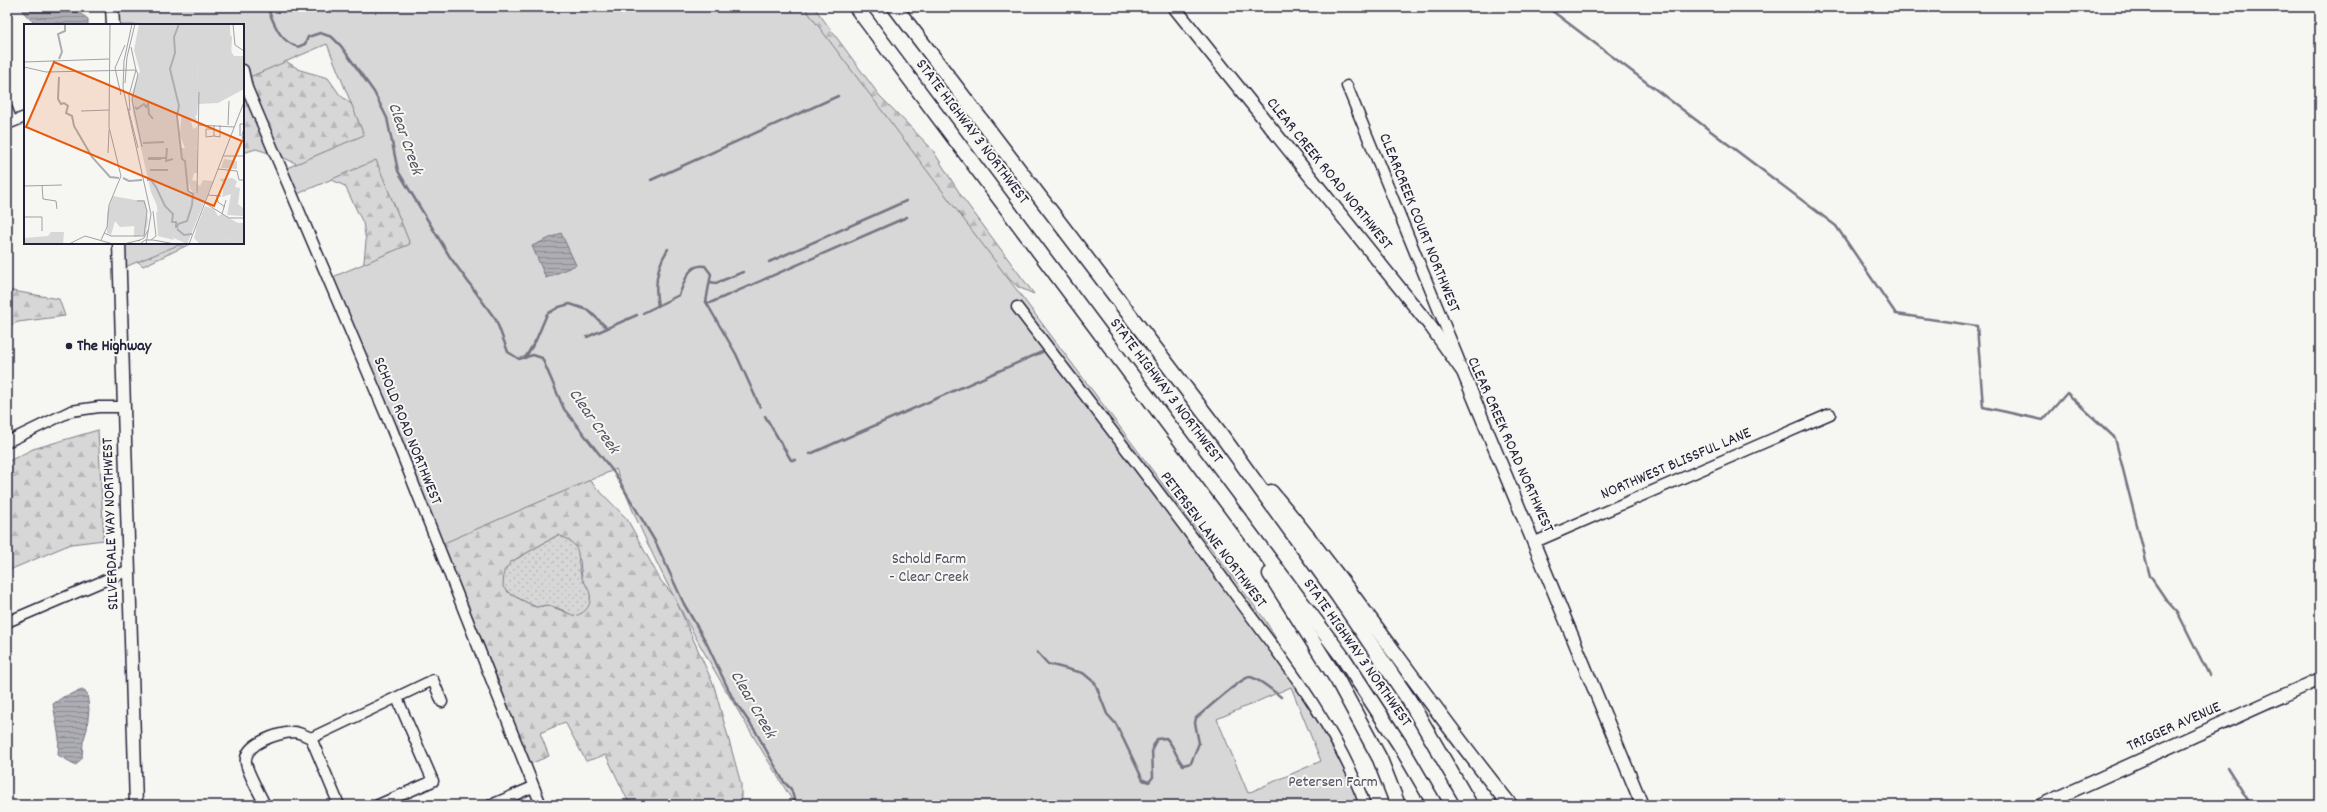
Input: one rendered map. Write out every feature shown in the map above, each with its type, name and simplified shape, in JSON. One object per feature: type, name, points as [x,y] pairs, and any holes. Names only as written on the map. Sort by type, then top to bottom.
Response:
[{"type":"highway","name":"STATE HIGHWAY 3 NORTHWEST","points":[[856,7],[1344,659],[1400,745],[1435,805]]},
{"type":"highway","name":"STATE HIGHWAY 3 NORTHWEST","points":[[895,7],[1222,436],[1375,648],[1409,700],[1470,805]]},
{"type":"highway","points":[[1222,436],[1310,538],[1351,591],[1467,752],[1510,805]]},
{"type":"highway","points":[[1222,495],[1338,681],[1380,758],[1398,805]]},
{"type":"main road","points":[[112,7],[113,24]]},
{"type":"main road","name":"CLEAR CREEK ROAD NORTHWEST","points":[[1174,7],[1431,327],[1463,372],[1535,542],[1642,805]]},
{"type":"main road","name":"SILVERDALE WAY NORTHWEST","points":[[119,244],[136,805]]},
{"type":"main road","name":"TRIGGER AVENUE","points":[[2041,805],[2320,679]]},
{"type":"street","name":"SCHOLD ROAD NORTHWEST","points":[[244,74],[247,88],[391,427],[541,805]]},
{"type":"street","name":"CLEARCREEK COURT NORTHWEST","points":[[1347,86],[1463,372]]},
{"type":"street","points":[[7,109],[9,123],[24,117]]},
{"type":"street","name":"PETERSEN LANE NORTHWEST","points":[[1017,307],[1190,534],[1279,654],[1325,724],[1350,770],[1365,805]]},
{"type":"street","points":[[7,442],[71,411],[99,407],[124,407]]},
{"type":"street","name":"NORTHWEST BLISSFUL LANE","points":[[1535,542],[1830,414]]},
{"type":"street","points":[[7,622],[129,570]]},
{"type":"street","points":[[265,805],[246,763],[247,755],[262,740],[295,732],[311,738],[433,680],[442,702]]},
{"type":"street","points":[[378,805],[433,781],[397,698]]},
{"type":"street","points":[[311,738],[340,805]]},
{"type":"street","points":[[491,805],[533,787]]},
{"type":"green space","name":"Schold Farm - Clear Creek","points":[[112,7],[804,7],[1265,620],[1323,717],[1368,805],[795,805],[721,682],[675,599],[634,513],[616,469],[437,546],[328,279],[410,244],[376,160],[293,196],[282,170],[364,135],[327,44],[245,79],[244,82],[244,24],[113,24]],"holes":[[[1291,687],[1321,761],[1248,793],[1217,719]]]},
{"type":"green space","points":[[238,7],[279,57],[300,70],[328,78],[340,95],[361,112],[578,474],[591,482],[627,519],[661,581],[674,596],[714,686],[741,784],[741,805],[621,805],[628,801],[606,755],[586,761],[565,722],[540,733],[549,756],[530,764],[440,547],[492,500],[363,272],[366,241],[363,223],[345,186],[282,157],[256,149],[244,153],[244,24],[243,24]],"holes":[[[558,535],[580,560],[582,579],[588,588],[566,612],[547,605],[536,607],[510,594],[511,562]]]},
{"type":"green space","points":[[676,7],[814,7],[879,95],[932,149],[962,197],[1034,294],[1018,287],[980,251]]},
{"type":"green space","points":[[119,244],[181,244],[120,269]]},
{"type":"green space","points":[[134,244],[190,244],[143,266],[134,258]]},
{"type":"green space","points":[[7,290],[59,299],[65,316],[18,322],[7,327]]},
{"type":"green space","points":[[98,430],[104,540],[71,544],[7,571],[7,462],[33,449]]},
{"type":"green space","points":[[558,535],[573,543],[576,548],[582,578],[590,593],[590,602],[586,610],[579,615],[574,616],[558,608],[547,605],[536,607],[510,594],[503,587],[504,571],[511,562]]},
{"type":"shaded area","points":[[38,8],[58,8],[70,10],[88,19],[88,24],[35,24],[22,11]]},
{"type":"shaded area","points":[[561,233],[576,265],[546,278],[532,246]]},
{"type":"shaded area","points":[[82,690],[87,693],[89,709],[87,729],[83,742],[82,758],[76,765],[58,755],[59,738],[53,704],[63,697]]},
{"type":"waterway","name":"Clear Creek","points":[[267,7],[278,32],[286,41],[298,47],[305,44],[308,37],[320,33],[332,37],[341,46],[374,92],[387,118],[398,171],[450,257],[496,320],[508,352],[519,359],[533,355],[542,358],[564,409],[615,474],[656,543],[684,604],[706,642],[732,697],[756,732],[784,782],[791,789],[796,805]]},
{"type":"waterway","points":[[1547,7],[1836,226],[1896,314],[1977,326],[1983,407],[2043,420],[2067,393],[2115,438],[2150,576],[2167,601],[2178,613],[2209,675]]},
{"type":"waterway","points":[[651,180],[838,96]]},
{"type":"waterway","points":[[769,262],[906,201]]},
{"type":"waterway","points":[[706,302],[710,303],[907,217]]},
{"type":"waterway","points":[[658,306],[656,291],[657,276],[661,263],[668,249]]},
{"type":"waterway","points":[[643,313],[679,295],[685,279],[691,270],[695,267],[705,266],[711,274],[706,302],[736,354],[760,407]]},
{"type":"waterway","points":[[710,282],[716,283],[743,272]]},
{"type":"waterway","points":[[525,358],[536,340],[547,314],[559,307],[570,304],[588,310],[607,328]]},
{"type":"waterway","points":[[587,337],[637,315]]},
{"type":"waterway","points":[[810,454],[1042,352]]},
{"type":"waterway","points":[[765,416],[791,460],[796,460]]},
{"type":"waterway","points":[[1037,652],[1048,664],[1083,673],[1095,683],[1107,714],[1116,724],[1143,780],[1149,782],[1153,777],[1152,748],[1157,739],[1166,738],[1183,765],[1191,763],[1199,743],[1195,723],[1196,718],[1224,694],[1246,678],[1250,677],[1258,680],[1281,697]]},
{"type":"waterway","points":[[2227,767],[2251,805]]},
{"type":"place","name":"The Highway","points":[[69,346]]},
{"type":"park label","name":"Petersen Farm","points":[[1333,782]]}]
